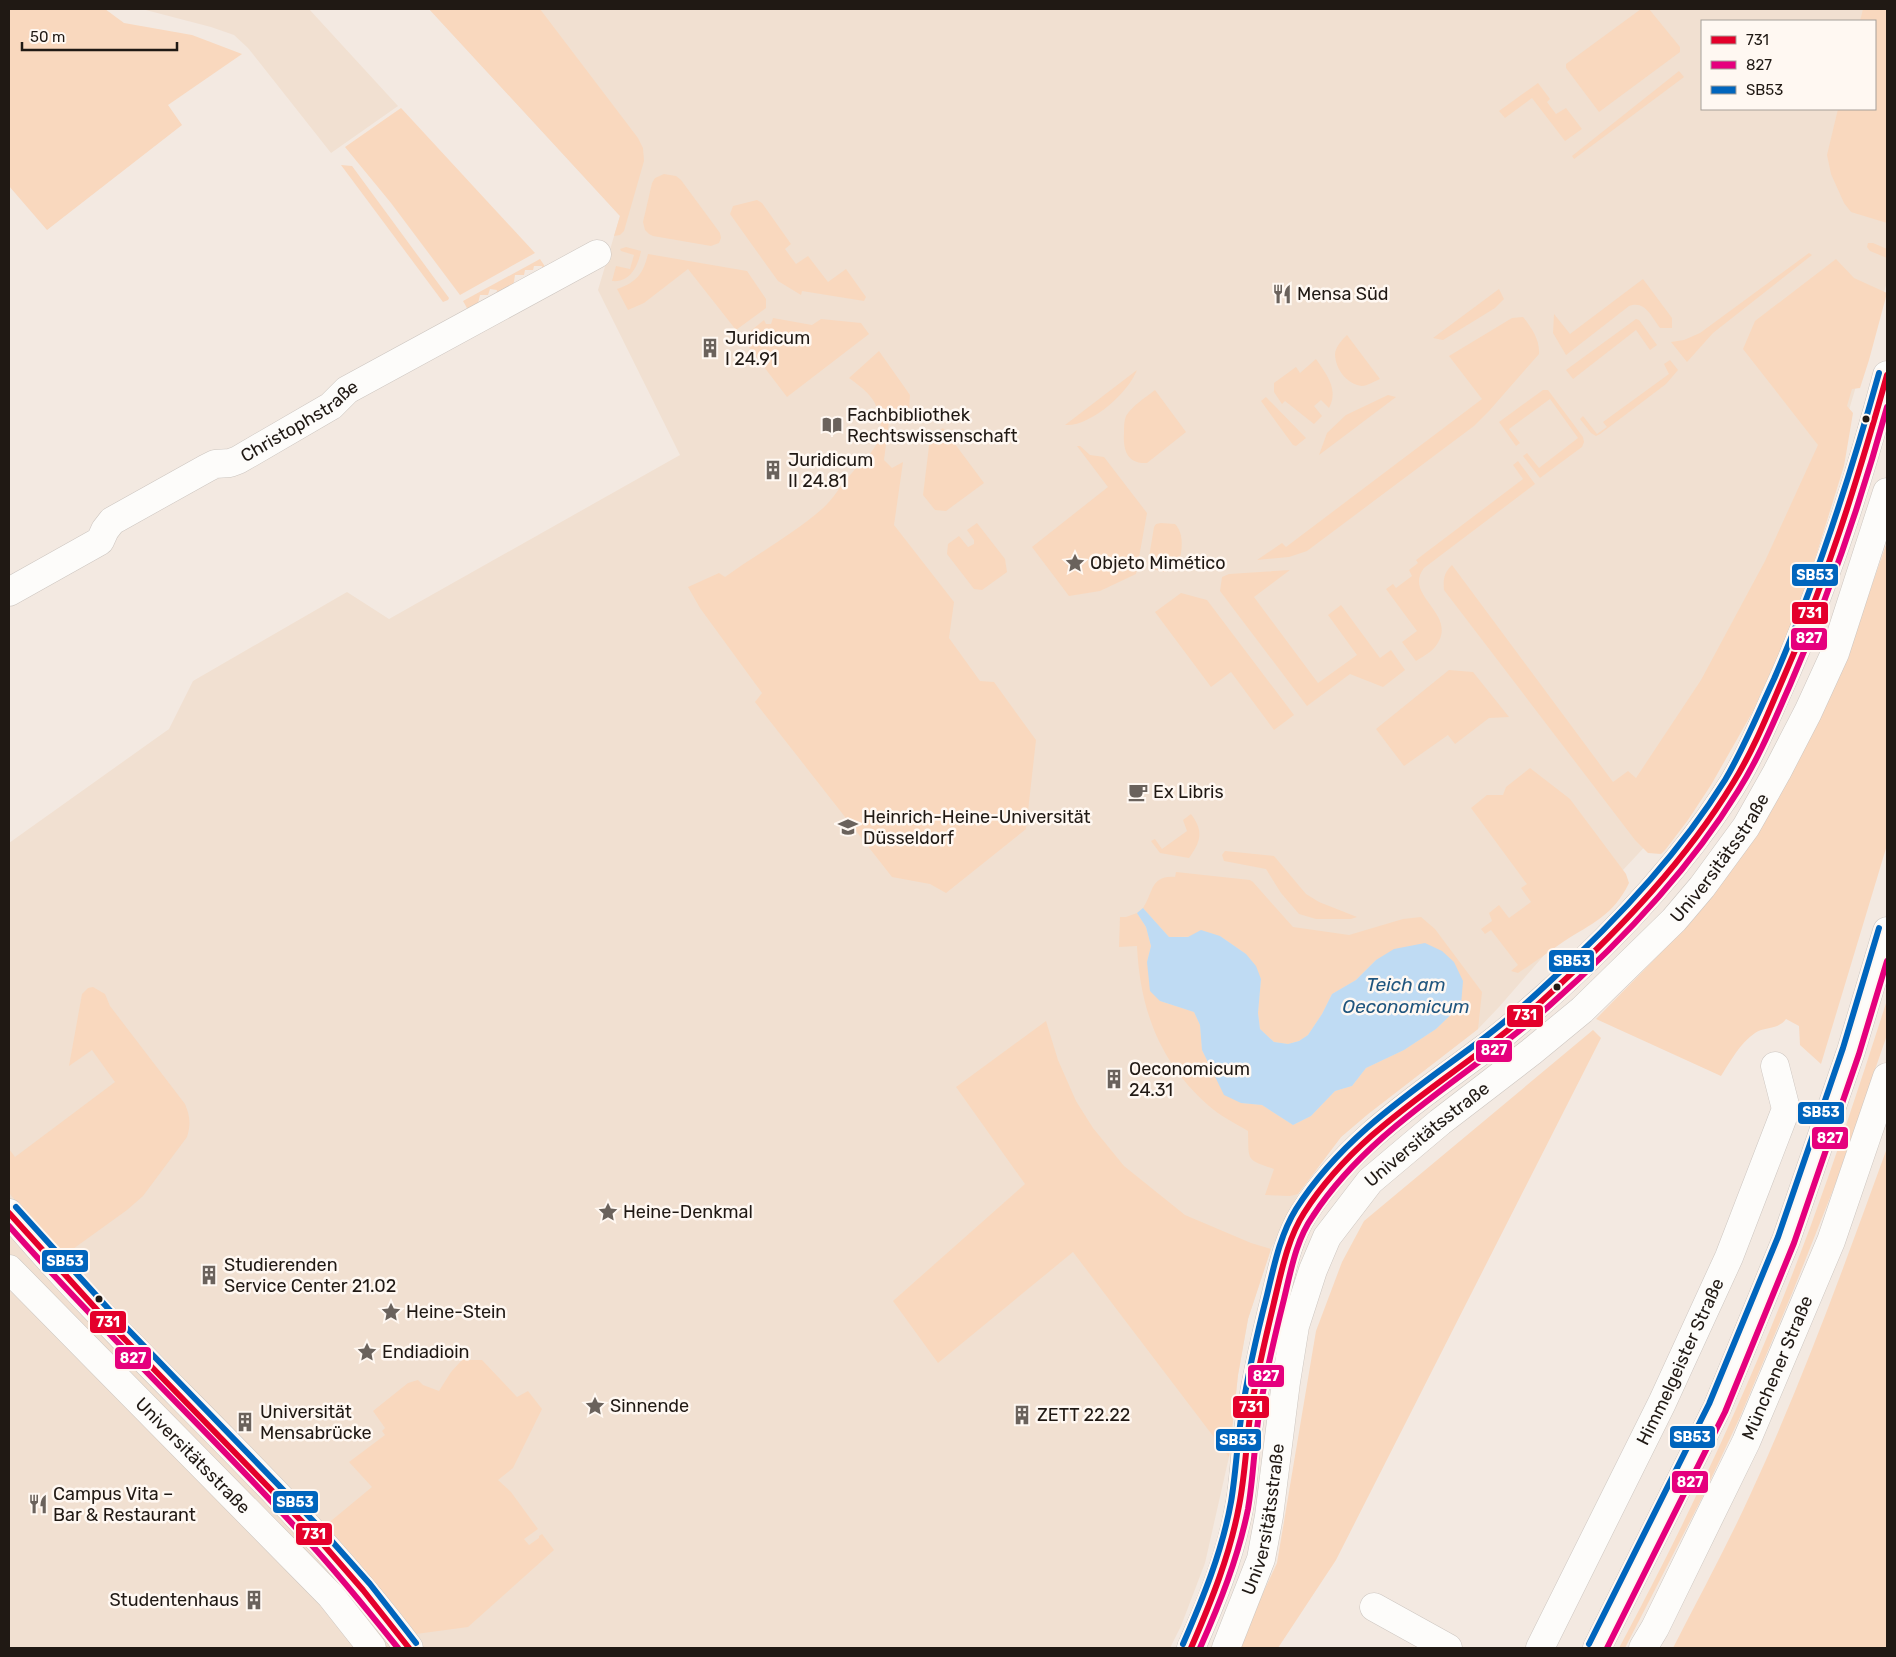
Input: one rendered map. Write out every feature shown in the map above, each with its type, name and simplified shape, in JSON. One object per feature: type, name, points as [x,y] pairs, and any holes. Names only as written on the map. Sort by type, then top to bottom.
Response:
[{"type":"main road","name":"Christophstraße","points":[[9,592],[100,541],[112,521],[215,464],[230,463],[238,460],[331,406],[348,390],[597,254]]},
{"type":"main road","name":"Universitätsstraße","points":[[1191,1648],[1222,1571],[1238,1512],[1248,1432],[1261,1356],[1283,1264],[1296,1228],[1304,1213],[1346,1158],[1385,1122],[1496,1040],[1598,949],[1697,837],[1728,792],[1760,730],[1801,641],[1832,560],[1887,375]]},
{"type":"main road","name":"Universitätsstraße","points":[[1226,1648],[1261,1559],[1269,1516],[1295,1326],[1313,1270],[1327,1237],[1370,1181],[1440,1122],[1582,1010],[1674,920],[1702,887],[1746,827],[1808,712],[1835,653],[1887,492]]},
{"type":"main road","points":[[1598,1648],[1717,1408],[1786,1240],[1851,1051],[1887,931]]},
{"type":"main road","name":"Himmelgeister Straße","points":[[1540,1648],[1662,1402],[1729,1257],[1786,1109],[1775,1066]]},
{"type":"main road","name":"Münchener Straße","points":[[1643,1648],[1655,1628],[1746,1442],[1831,1241],[1887,1077]]},
{"type":"main road","name":"Universitätsstraße","points":[[9,1213],[91,1306],[276,1492],[375,1606],[405,1647]]},
{"type":"main road","name":"Universitätsstraße","points":[[9,1269],[331,1596],[372,1648]]},
{"type":"main road","points":[[1374,1607],[1448,1648]]},
{"type":"shaded area","points":[[9,9],[105,9],[124,23],[192,35],[242,54],[168,105],[182,125],[47,230],[9,186]]},
{"type":"shaded area","points":[[142,9],[309,9],[398,106],[331,153],[248,48],[234,35]]},
{"type":"shaded area","name":"Heinrich-Heine-Universität Düsseldorf","points":[[429,9],[1887,9],[1887,282],[1843,430],[1679,810],[1553,945],[1478,1029],[1341,1137],[1298,1194],[1271,1249],[1248,1319],[1238,1375],[1229,1457],[1205,1563],[1181,1626],[1170,1648],[9,1648],[9,843],[169,729],[193,681],[347,592],[389,619],[680,455],[598,290],[620,216]]},
{"type":"shaded area","points":[[429,9],[540,9],[638,138],[643,148],[644,161],[624,231],[620,235],[614,236],[620,216]]},
{"type":"shaded area","points":[[1641,9],[1649,9],[1680,47],[1680,52],[1599,112],[1566,68],[1566,64]]},
{"type":"shaded area","points":[[1863,9],[1887,9],[1887,223],[1851,212],[1844,203],[1831,174],[1827,155],[1838,110],[1876,110],[1876,20],[1860,20]]},
{"type":"shaded area","points":[[1679,71],[1684,77],[1574,159],[1572,156]]},
{"type":"shaded area","points":[[1538,83],[1550,99],[1547,102],[1556,114],[1566,108],[1582,129],[1565,141],[1532,98],[1505,118],[1499,111]]},
{"type":"shaded area","points":[[401,108],[535,253],[460,295],[391,203],[345,147]]},
{"type":"shaded area","points":[[341,165],[352,166],[449,298],[448,300],[443,302]]},
{"type":"shaded area","points":[[664,174],[676,176],[681,180],[720,233],[719,243],[711,246],[653,236],[645,230],[643,222],[652,183],[655,178]]},
{"type":"shaded area","points":[[757,200],[762,203],[791,244],[785,249],[796,264],[808,256],[828,282],[846,269],[866,297],[864,301],[802,291],[801,295],[778,281],[730,214],[733,206]]},
{"type":"shaded area","points":[[1868,243],[1873,243],[1887,249],[1887,258],[1870,251],[1867,247]]},
{"type":"shaded area","points":[[626,247],[641,251],[638,262],[632,272],[624,279],[612,281],[616,266],[630,269],[634,255],[621,251],[620,249]]},
{"type":"shaded area","points":[[1809,253],[1812,255],[1713,333],[1687,362],[1671,342],[1684,340],[1700,333]]},
{"type":"shaded area","points":[[648,254],[747,271],[766,299],[766,308],[736,330],[688,269],[644,303],[628,310],[617,289],[630,283],[638,276],[644,267]]},
{"type":"shaded area","points":[[540,259],[548,271],[541,278],[542,266],[534,266],[533,270],[525,270],[524,275],[515,275],[512,294],[495,303],[497,290],[490,289],[488,295],[480,295],[476,312],[471,315],[463,301]]},
{"type":"shaded area","points":[[1836,259],[1854,278],[1887,293],[1860,388],[1852,389],[1847,406],[1853,413],[1844,466],[1812,569],[1787,636],[1752,713],[1711,785],[1666,849],[1661,854],[1648,853],[1635,840],[1444,590],[1445,576],[1452,565],[1613,782],[1628,771],[1636,778],[1701,680],[1765,561],[1818,445],[1743,349],[1755,321]]},
{"type":"shaded area","points":[[1643,279],[1672,318],[1672,328],[1660,328],[1643,307],[1639,305],[1629,306],[1566,355],[1553,333],[1554,314],[1570,334]]},
{"type":"shaded area","points":[[1499,289],[1504,299],[1495,308],[1443,340],[1433,338]]},
{"type":"shaded area","points":[[1523,317],[1535,334],[1539,354],[1474,426],[1307,551],[1289,557],[1257,560],[1282,543],[1286,547],[1482,399],[1449,356],[1512,318]]},
{"type":"shaded area","points":[[773,318],[812,325],[821,319],[861,323],[869,334],[787,397],[742,338],[764,320],[766,324],[771,324]]},
{"type":"shaded area","points":[[1636,319],[1639,320],[1657,345],[1650,350],[1636,330],[1573,379],[1566,370]]},
{"type":"shaded area","points":[[1347,335],[1380,379],[1362,386],[1357,385],[1347,379],[1340,371],[1335,352],[1337,346]]},
{"type":"shaded area","points":[[879,351],[910,395],[908,424],[889,421],[884,460],[892,468],[903,462],[894,525],[954,602],[949,638],[980,681],[994,682],[1036,740],[1026,829],[946,893],[930,884],[892,877],[755,702],[762,693],[700,608],[688,587],[719,573],[725,577],[799,527],[826,505],[847,478],[871,453],[880,433],[881,424],[878,411],[869,395],[849,378]]},
{"type":"shaded area","points":[[1316,359],[1330,383],[1333,395],[1329,408],[1321,400],[1314,406],[1322,416],[1314,424],[1285,401],[1282,404],[1274,392],[1274,383],[1296,367],[1300,373]]},
{"type":"shaded area","points":[[1670,360],[1678,370],[1666,384],[1600,434],[1596,436],[1591,433],[1580,419],[1583,416],[1597,434],[1607,427],[1603,422],[1669,374],[1664,364]]},
{"type":"shaded area","points":[[1137,370],[1125,389],[1107,407],[1086,420],[1065,425]]},
{"type":"shaded area","points":[[1155,390],[1186,432],[1147,463],[1140,463],[1130,458],[1125,450],[1125,420],[1132,408]]},
{"type":"shaded area","points":[[1543,390],[1548,390],[1583,437],[1584,442],[1582,447],[1540,478],[1523,456],[1527,453],[1539,468],[1578,438],[1550,399],[1509,429],[1520,443],[1516,446],[1499,422]]},
{"type":"shaded area","points":[[1388,395],[1396,397],[1319,455],[1327,433],[1346,415]]},
{"type":"shaded area","points":[[1266,397],[1306,438],[1296,446],[1293,445],[1261,401]]},
{"type":"shaded area","points":[[943,428],[984,483],[946,511],[935,510],[923,495],[930,438]]},
{"type":"shaded area","points":[[1077,446],[1080,446],[1090,455],[1104,457],[1147,513],[1136,574],[1100,591],[1069,596],[1032,547],[1108,487]]},
{"type":"shaded area","points":[[1518,461],[1535,484],[1424,568],[1419,578],[1420,588],[1437,615],[1441,625],[1441,635],[1435,647],[1416,661],[1402,642],[1417,631],[1386,589],[1393,584],[1396,588],[1412,576],[1409,570],[1418,563],[1416,560],[1523,479],[1513,465]]},
{"type":"shaded area","points":[[977,523],[1005,559],[1007,572],[982,590],[974,589],[947,554],[948,544],[959,536],[968,547],[974,544],[974,540],[967,530]]},
{"type":"shaded area","points":[[1156,524],[1175,524],[1181,538],[1181,555],[1178,565],[1165,572],[1152,569],[1148,563],[1154,527]]},
{"type":"shaded area","points":[[1887,542],[1887,845],[1821,1064],[1800,1045],[1799,1026],[1786,1019],[1779,1025],[1759,1031],[1750,1037],[1736,1053],[1721,1076],[1596,1019],[1692,921],[1738,862],[1777,798],[1860,619]]},
{"type":"shaded area","points":[[1290,570],[1254,597],[1318,683],[1357,655],[1328,615],[1341,605],[1380,658],[1391,650],[1405,670],[1383,687],[1350,674],[1307,706],[1220,591],[1222,577],[1229,574]]},
{"type":"shaded area","points":[[1181,593],[1207,600],[1294,715],[1274,730],[1231,672],[1211,687],[1155,612]]},
{"type":"shaded area","points":[[1449,670],[1473,672],[1509,717],[1489,718],[1455,744],[1448,735],[1404,766],[1376,729]]},
{"type":"shaded area","points":[[1530,768],[1570,799],[1626,874],[1629,883],[1616,903],[1601,918],[1518,973],[1511,971],[1518,965],[1491,930],[1485,934],[1481,929],[1492,921],[1489,913],[1499,905],[1509,918],[1531,902],[1521,888],[1527,884],[1471,808],[1487,795],[1503,795],[1506,787]]},
{"type":"shaded area","points":[[1191,814],[1198,826],[1199,836],[1189,858],[1160,853],[1151,841],[1155,839],[1162,849],[1187,831],[1183,820]]},
{"type":"shaded area","points":[[1225,851],[1274,856],[1306,894],[1319,902],[1357,917],[1351,919],[1316,919],[1299,914],[1281,893],[1266,869],[1224,861],[1222,855]]},
{"type":"shaded area","points":[[1176,872],[1250,880],[1293,927],[1349,935],[1403,919],[1421,917],[1435,929],[1482,992],[1478,1029],[1341,1137],[1298,1194],[1290,1196],[1265,1195],[1274,1169],[1250,1158],[1248,1131],[1209,1106],[1192,1089],[1165,1053],[1148,1013],[1139,969],[1137,946],[1119,947],[1120,917],[1137,913],[1146,927],[1151,946],[1147,962],[1160,1001],[1194,1012],[1200,1025],[1202,1050],[1211,1068],[1241,1103],[1262,1105],[1293,1125],[1311,1116],[1335,1091],[1352,1086],[1366,1068],[1404,1050],[1436,1029],[1461,1005],[1376,960],[1356,980],[1332,994],[1308,1035],[1299,1041],[1288,1044],[1274,1042],[1260,1029],[1258,1013],[1261,979],[1246,954],[1220,936],[1169,937],[1143,908],[1153,886],[1161,879],[1175,877]]},
{"type":"shaded area","points":[[93,987],[105,994],[110,1006],[185,1104],[189,1116],[189,1128],[187,1137],[143,1196],[127,1210],[66,1254],[42,1231],[9,1193],[9,1149],[15,1157],[115,1082],[92,1050],[69,1066],[82,994],[88,988]]},
{"type":"shaded area","points":[[1887,1000],[1887,1035],[1835,1185],[1793,1291],[1740,1417],[1702,1498],[1625,1648],[1619,1648],[1698,1493],[1768,1334],[1821,1197]]},
{"type":"shaded area","points":[[1046,1021],[1058,1060],[1076,1101],[1093,1128],[1124,1166],[1185,1215],[1251,1243],[1271,1249],[1248,1319],[1238,1375],[1229,1457],[1073,1252],[938,1363],[893,1301],[1025,1184],[956,1087]]},
{"type":"shaded area","points":[[1593,1030],[1601,1038],[1336,1560],[1278,1648],[1237,1648],[1277,1563],[1316,1331],[1342,1262],[1364,1221]]},
{"type":"shaded area","points":[[1887,1148],[1887,1648],[1673,1648],[1751,1493],[1788,1408],[1823,1322]]},
{"type":"shaded area","points":[[462,1360],[482,1360],[517,1397],[528,1391],[542,1409],[513,1468],[498,1480],[511,1492],[538,1529],[524,1539],[529,1545],[542,1534],[554,1550],[468,1627],[416,1634],[326,1525],[372,1487],[349,1462],[385,1435],[382,1431],[385,1428],[373,1411],[408,1383],[418,1380],[423,1385],[439,1391],[451,1372]]},
{"type":"water","name":"Teich am Oeconomicum","points":[[1143,908],[1169,937],[1188,937],[1201,930],[1220,936],[1246,954],[1256,966],[1261,979],[1258,1013],[1260,1029],[1274,1042],[1288,1044],[1299,1041],[1308,1035],[1332,994],[1356,980],[1376,960],[1394,949],[1425,943],[1442,951],[1454,962],[1463,981],[1461,1005],[1436,1029],[1404,1050],[1366,1068],[1352,1086],[1335,1091],[1311,1116],[1293,1125],[1262,1105],[1241,1103],[1224,1095],[1202,1050],[1200,1025],[1194,1012],[1160,1001],[1150,991],[1147,962],[1151,946],[1146,927],[1137,913]]},
{"type":"transit line","name":"SB53","points":[[1183,1644],[1211,1575],[1223,1539],[1233,1491],[1240,1423],[1250,1368],[1275,1262],[1290,1219],[1314,1183],[1358,1136],[1407,1095],[1484,1038],[1539,991],[1596,938],[1665,863],[1706,808],[1725,780],[1738,756],[1790,642],[1832,528],[1879,373]]},
{"type":"transit line","name":"731","points":[[1191,1648],[1206,1613],[1231,1542],[1243,1484],[1250,1416],[1258,1371],[1283,1265],[1298,1223],[1323,1187],[1344,1162],[1367,1140],[1416,1099],[1493,1042],[1581,965],[1652,892],[1715,811],[1753,746],[1813,606],[1853,491],[1887,375]]},
{"type":"transit line","name":"827","points":[[1200,1648],[1228,1580],[1244,1527],[1250,1498],[1258,1421],[1266,1375],[1292,1266],[1298,1245],[1307,1225],[1337,1184],[1393,1128],[1549,1006],[1627,932],[1675,878],[1718,821],[1746,778],[1759,752],[1818,617],[1843,548],[1887,407]]},
{"type":"transit line","name":"SB53","points":[[1589,1644],[1709,1404],[1778,1237],[1843,1048],[1879,928]]},
{"type":"transit line","name":"827","points":[[1607,1648],[1725,1412],[1794,1243],[1859,1054],[1887,961]]},
{"type":"transit line","name":"SB53","points":[[16,1207],[115,1316],[321,1529],[370,1584],[416,1643]]},
{"type":"transit line","name":"731","points":[[9,1213],[108,1322],[315,1535],[363,1590],[409,1648]]},
{"type":"transit line","name":"827","points":[[9,1226],[83,1306],[271,1501],[331,1567],[398,1648]]},
{"type":"place","name":"Mensa Süd","points":[[1282,294]]},
{"type":"place","name":"Juridicum I 24.91","points":[[710,348]]},
{"type":"place","name":"Fachbibliothek Rechtswissenschaft","points":[[832,425]]},
{"type":"place","name":"Juridicum II 24.81","points":[[773,470]]},
{"type":"place","name":"Objeto Mimético","points":[[1075,563]]},
{"type":"place","name":"Ex Libris","points":[[1138,792]]},
{"type":"place","name":"Heinrich-Heine-Universität Düsseldorf","points":[[848,827]]},
{"type":"place","name":"Oeconomicum 24.31","points":[[1114,1079]]},
{"type":"place","name":"Heine-Denkmal","points":[[608,1212]]},
{"type":"place","name":"Studierenden Service Center 21.02","points":[[209,1275]]},
{"type":"place","name":"Heine-Stein","points":[[391,1312]]},
{"type":"place","name":"Endiadioin","points":[[367,1352]]},
{"type":"place","name":"Sinnende","points":[[595,1406]]},
{"type":"place","name":"ZETT 22.22","points":[[1022,1415]]},
{"type":"place","name":"Universität Mensabrücke","points":[[245,1422]]},
{"type":"place","name":"Campus Vita – Bar & Restaurant","points":[[38,1504]]},
{"type":"place","name":"Studentenhaus","points":[[254,1600]]}]
